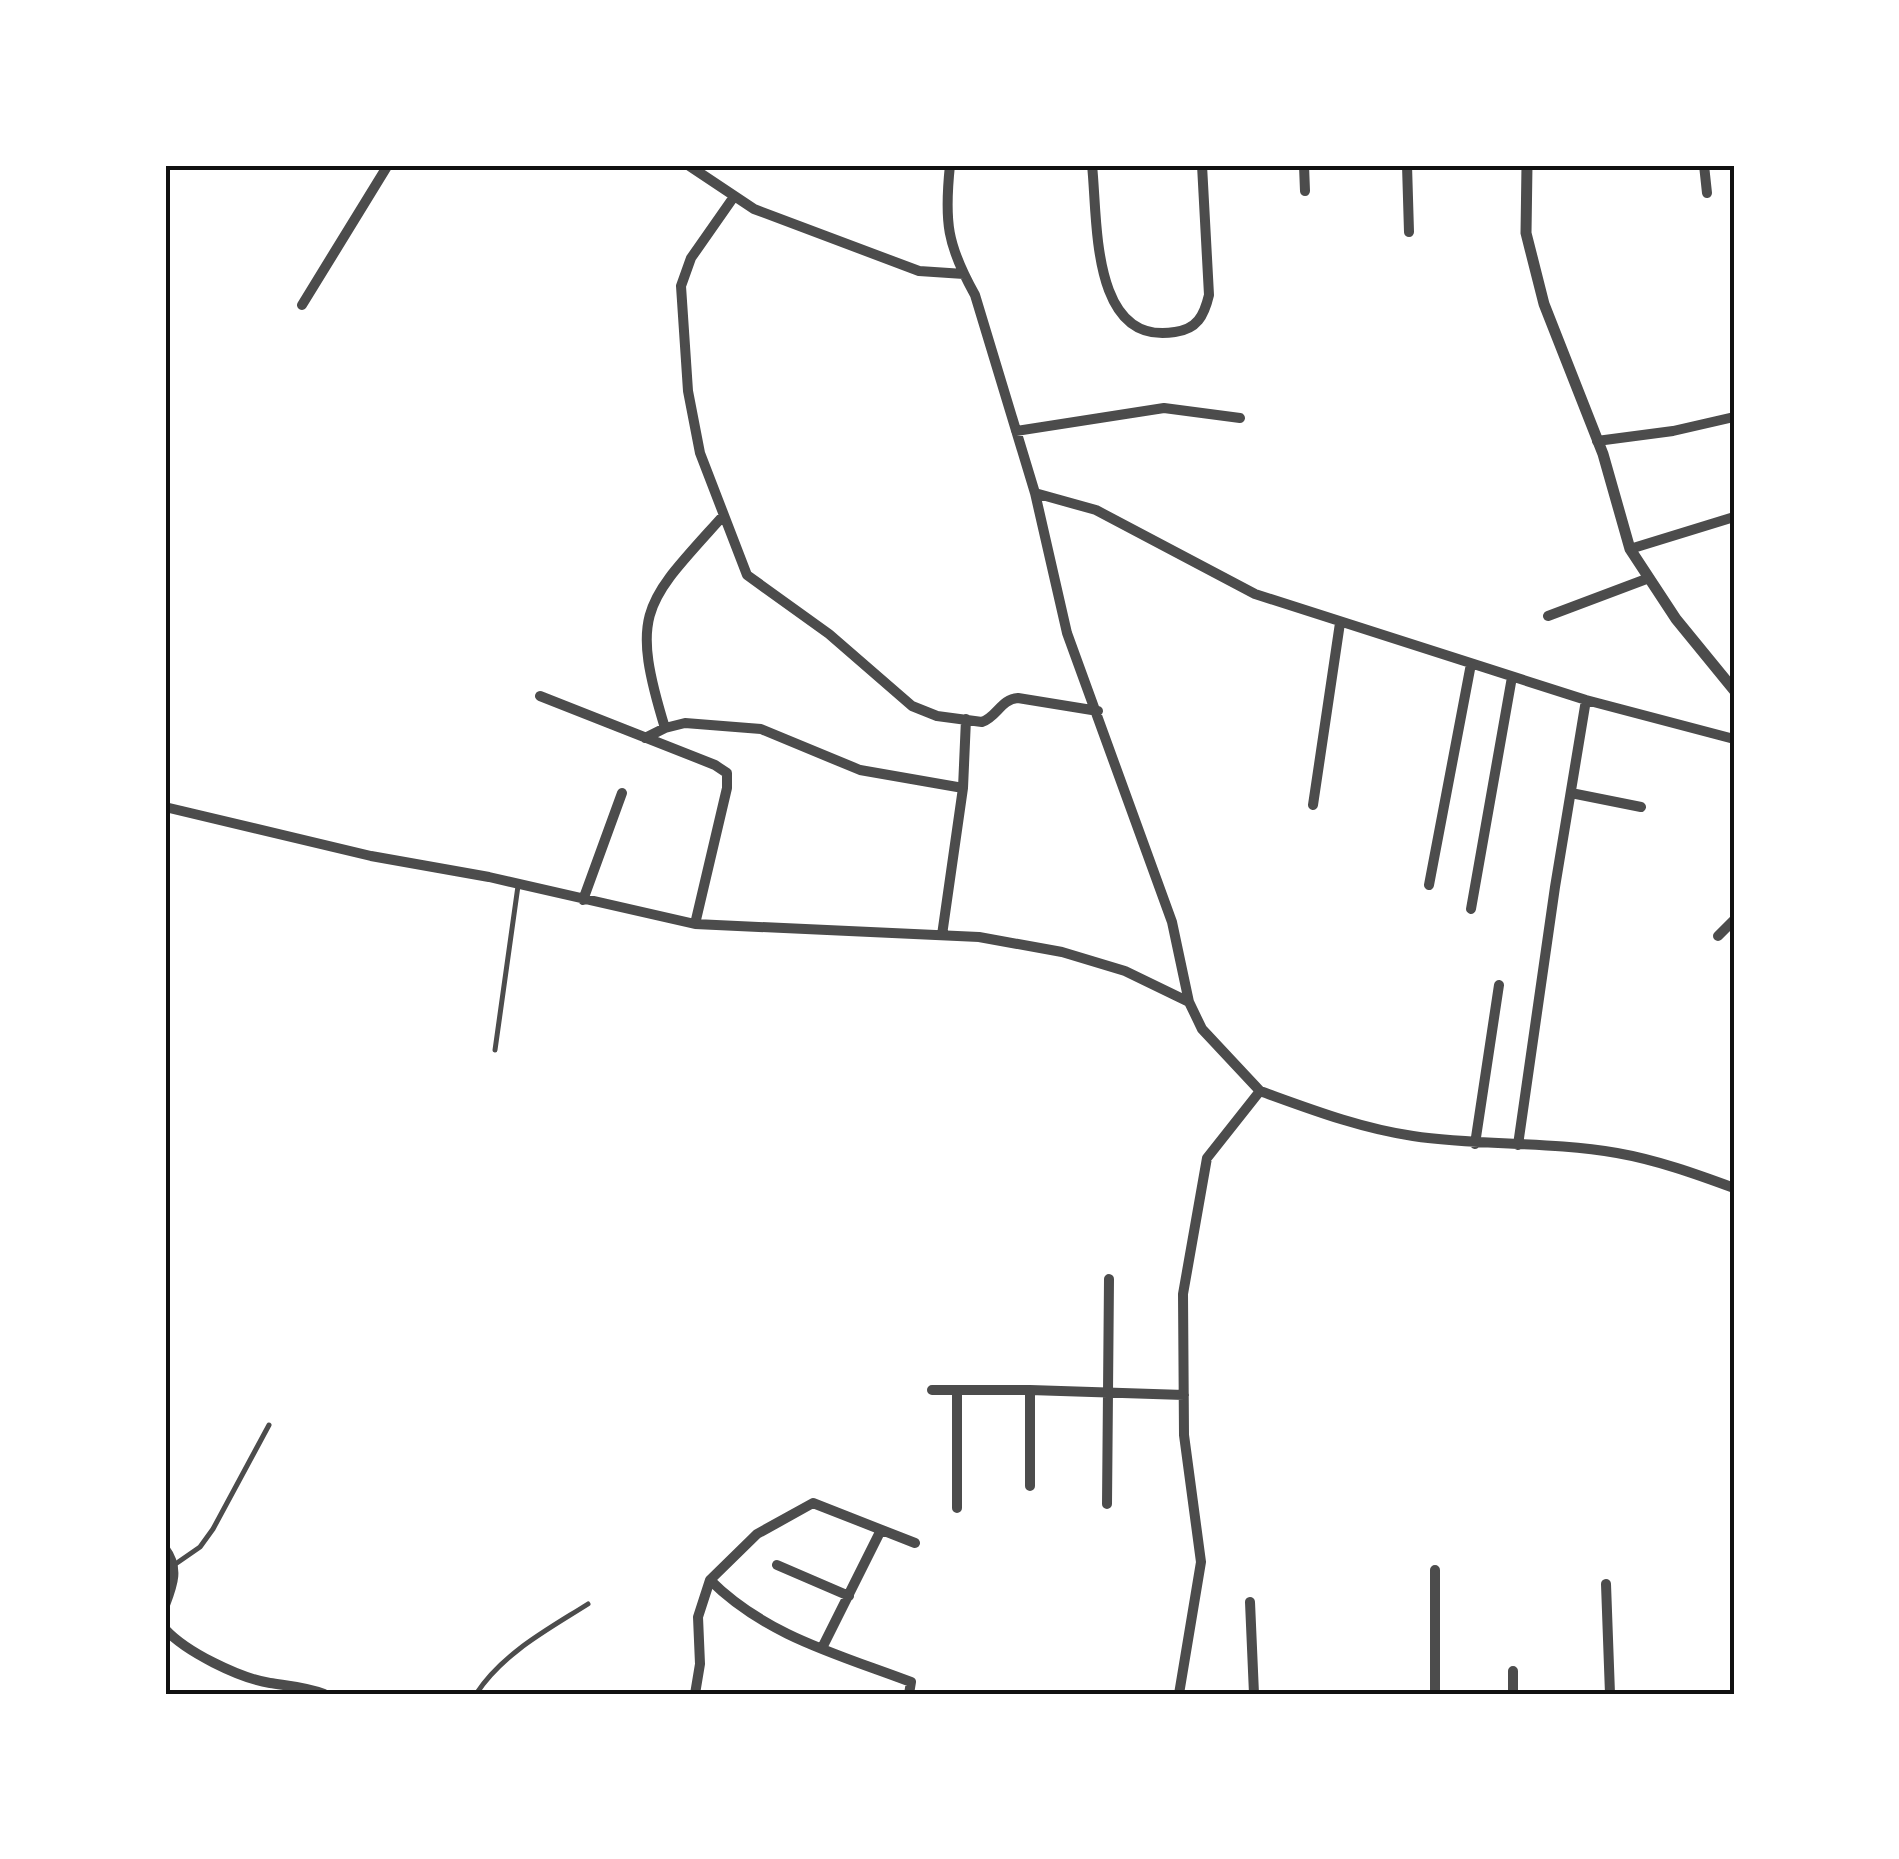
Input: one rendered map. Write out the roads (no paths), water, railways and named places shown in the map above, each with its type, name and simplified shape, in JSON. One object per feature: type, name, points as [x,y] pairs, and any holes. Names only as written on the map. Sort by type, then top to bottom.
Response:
[{"type":"street","points":[[302,305],[388,165]]},
{"type":"street","points":[[688,165],[700,169],[733,198],[754,209],[919,271],[964,274]]},
{"type":"street","points":[[950,165],[946,228],[976,295],[1035,493],[1066,633],[1098,711],[1172,922],[1189,1002],[1202,1029],[1260,1091],[1344,1122],[1475,1144],[1617,1152],[1734,1188]]},
{"type":"street","points":[[1092,165],[1103,275],[1117,311],[1133,326],[1158,333],[1178,332],[1197,324],[1205,312],[1209,296],[1202,165]]},
{"type":"street","points":[[1304,165],[1305,191]]},
{"type":"street","points":[[1407,165],[1409,232]]},
{"type":"street","points":[[1527,165],[1526,233],[1544,304],[1597,441],[1630,549],[1676,619],[1734,690]]},
{"type":"street","points":[[1704,165],[1707,193]]},
{"type":"street","points":[[733,198],[692,258],[681,286],[691,420],[742,567],[754,582],[813,622],[912,706],[936,716],[988,720],[1012,698],[1098,711]]},
{"type":"street","points":[[1016,430],[1164,408],[1240,418]]},
{"type":"street","points":[[1597,441],[1673,431],[1734,417]]},
{"type":"street","points":[[1035,493],[1096,510],[1255,594],[1586,700],[1734,739]]},
{"type":"street","points":[[665,728],[647,663],[649,609],[663,583],[723,516]]},
{"type":"street","points":[[1630,549],[1734,517]]},
{"type":"street","points":[[1548,616],[1649,578]]},
{"type":"street","points":[[1314,805],[1340,623]]},
{"type":"street","points":[[1429,886],[1471,664]]},
{"type":"street","points":[[1471,910],[1512,677]]},
{"type":"street","points":[[540,696],[727,773],[728,788],[694,924]]},
{"type":"street","points":[[1518,1145],[1586,700]]},
{"type":"street","points":[[942,935],[963,788],[966,720]]},
{"type":"street","points":[[645,738],[685,723],[762,729],[860,770],[963,788]]},
{"type":"street","points":[[584,900],[622,793]]},
{"type":"street","points":[[1571,793],[1640,807]]},
{"type":"street","points":[[165,806],[694,924],[979,937],[1062,952],[1125,971],[1189,1002]]},
{"type":"street","points":[[1718,936],[1734,920]]},
{"type":"street","points":[[1475,1144],[1500,985]]},
{"type":"street","points":[[1180,1694],[1200,1562],[1184,1434],[1183,1294],[1207,1158],[1260,1091]]},
{"type":"street","points":[[1108,1504],[1110,1279]]},
{"type":"street","points":[[932,1390],[1184,1395]]},
{"type":"street","points":[[957,1390],[957,1508]]},
{"type":"street","points":[[1030,1390],[1030,1486]]},
{"type":"street","points":[[696,1694],[700,1664],[698,1616],[710,1580],[758,1534],[813,1504],[915,1543]]},
{"type":"street","points":[[822,1648],[882,1530]]},
{"type":"street","points":[[165,1549],[174,1565],[173,1584],[165,1605]]},
{"type":"street","points":[[777,1565],[849,1596]]},
{"type":"street","points":[[1435,1570],[1435,1694]]},
{"type":"street","points":[[710,1580],[749,1613],[790,1638],[911,1682],[909,1694]]},
{"type":"street","points":[[1606,1584],[1610,1694]]},
{"type":"street","points":[[1250,1602],[1254,1694]]},
{"type":"street","points":[[165,1629],[207,1659],[268,1683],[296,1684],[324,1694]]},
{"type":"street","points":[[1513,1670],[1513,1694]]},
{"type":"lane","points":[[495,1050],[518,886]]},
{"type":"lane","points":[[174,1565],[200,1547],[213,1529],[269,1424]]},
{"type":"lane","points":[[476,1694],[506,1659],[588,1604]]}]
